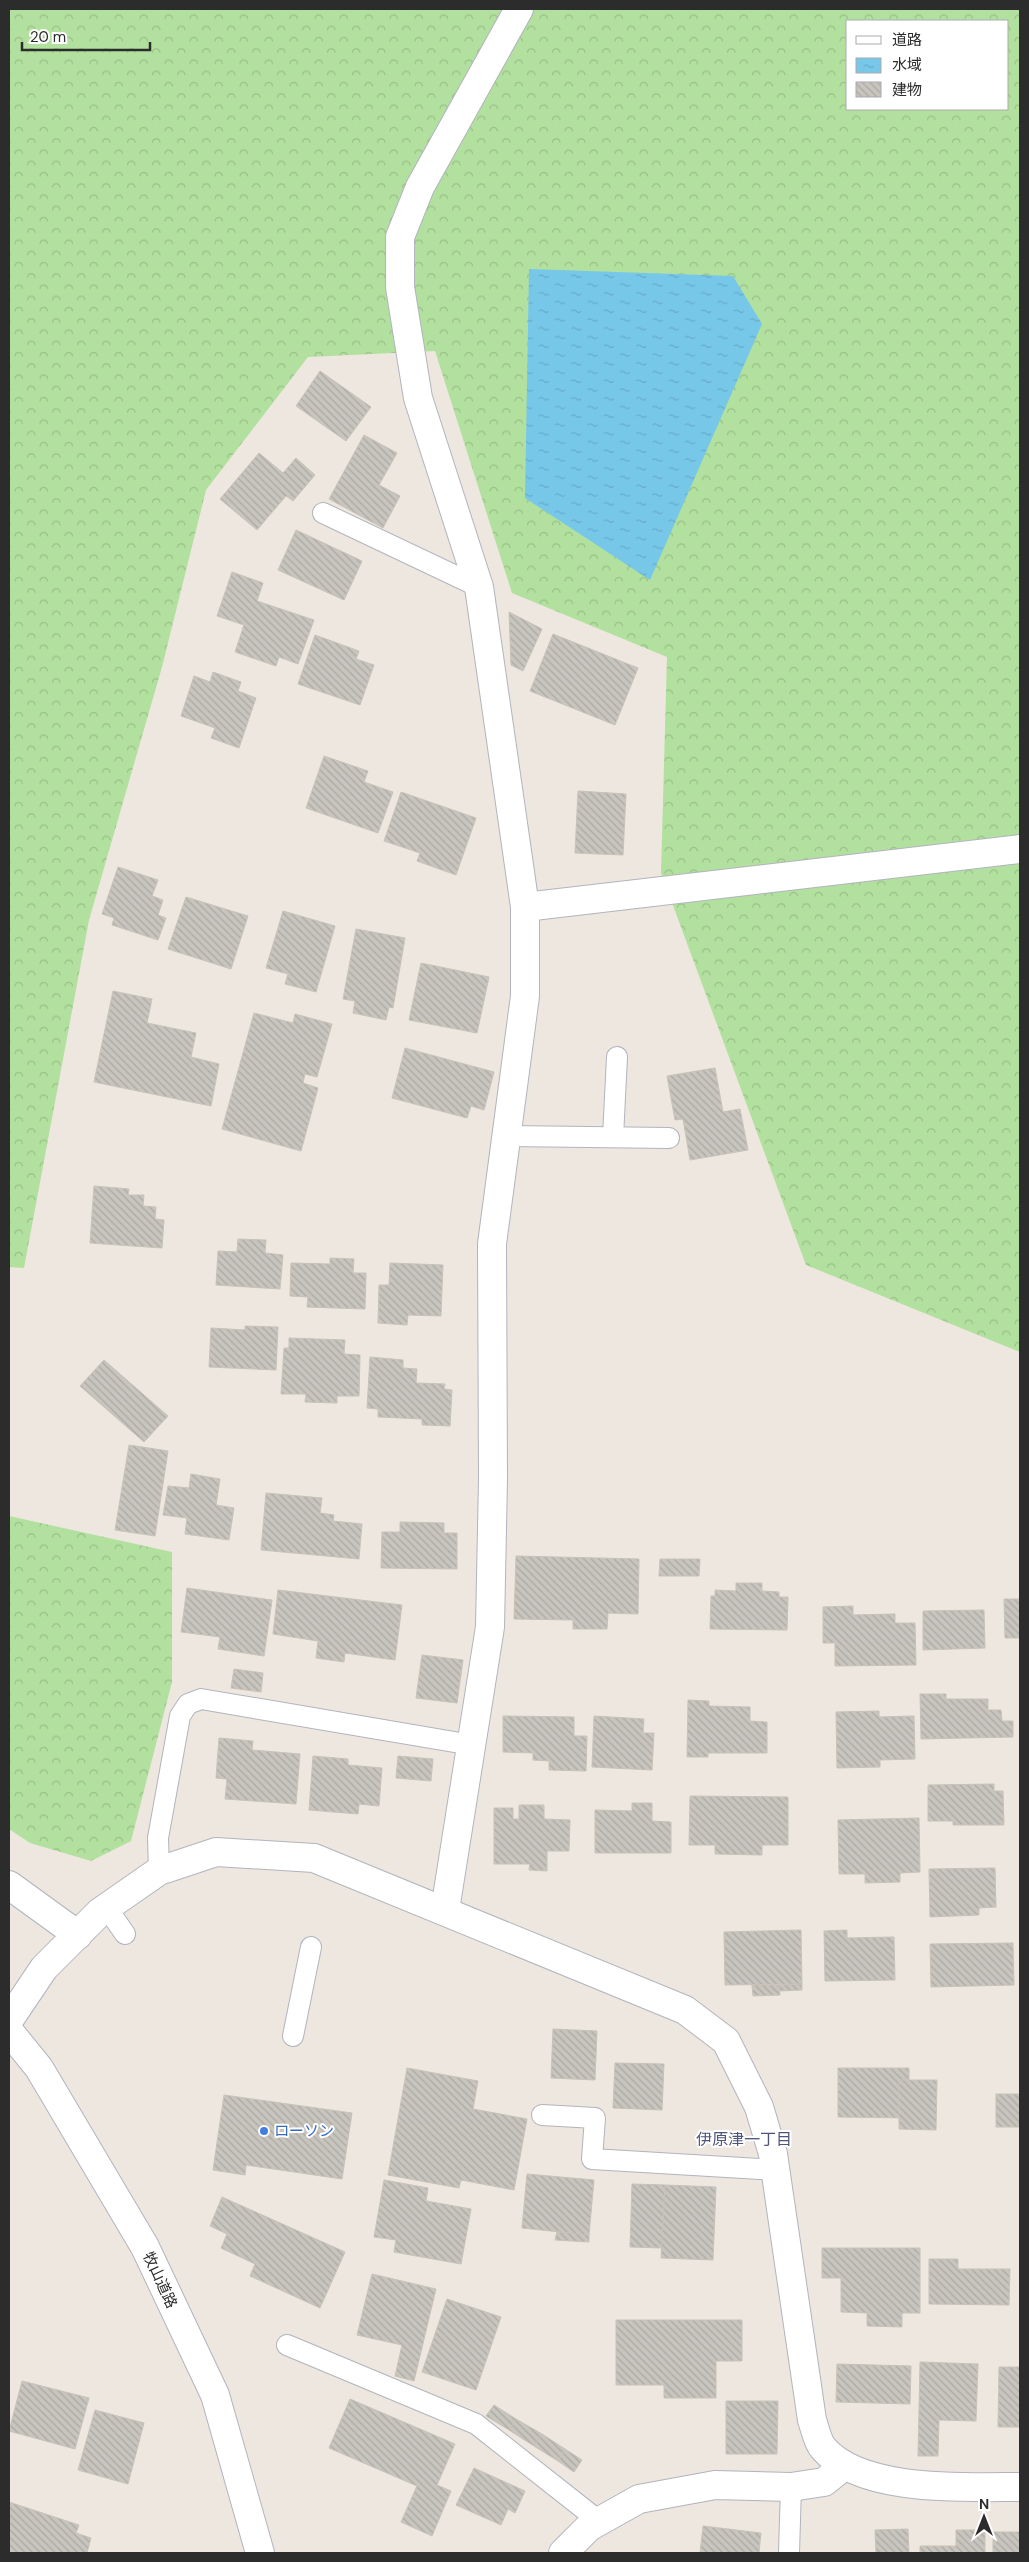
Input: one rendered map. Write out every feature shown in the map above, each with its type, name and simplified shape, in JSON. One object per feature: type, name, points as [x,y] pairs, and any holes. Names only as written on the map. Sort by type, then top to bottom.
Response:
[{"type":"street","points":[[445,1910],[490,1626],[492,1244],[525,996],[525,907],[479,587],[418,398],[400,287],[400,237],[420,187],[519,9]]},
{"type":"street","points":[[525,907],[1020,849]]},
{"type":"street","points":[[9,2020],[44,1968],[106,1908],[159,1871],[216,1852],[314,1858],[445,1910],[685,2010],[726,2041],[759,2107],[773,2154],[812,2420],[822,2447],[844,2466],[875,2477],[928,2487],[1020,2487]]},
{"type":"street","points":[[9,1885],[78,1934]]},
{"type":"street","name":"牧山道路","points":[[9,2031],[39,2068],[145,2247],[215,2395],[260,2553]]},
{"type":"street","points":[[563,2553],[589,2527],[639,2499],[715,2485],[791,2487],[824,2482],[844,2466]]},
{"type":"lane","points":[[323,513],[479,587]]},
{"type":"lane","points":[[613,1137],[617,1057]]},
{"type":"lane","points":[[506,1136],[668,1138]]},
{"type":"lane","points":[[159,1871],[158,1838],[180,1716],[188,1704],[201,1700],[472,1745]]},
{"type":"lane","points":[[106,1908],[125,1934]]},
{"type":"lane","points":[[293,2036],[311,1946]]},
{"type":"lane","points":[[542,2115],[595,2118],[592,2159],[775,2170]]},
{"type":"lane","points":[[287,2345],[476,2424],[600,2521]]},
{"type":"lane","points":[[789,2553],[791,2487]]},
{"type":"green space","points":[[9,9],[1020,9],[1020,1352],[806,1265],[661,873],[667,657],[512,593],[435,351],[308,357],[206,490],[162,667],[89,920],[24,1268],[9,1267]]},
{"type":"green space","points":[[9,1516],[172,1552],[172,1682],[131,1841],[91,1861],[30,1843],[9,1829]]},
{"type":"water","points":[[529,269],[733,276],[762,324],[650,580],[525,498]]},
{"type":"building","points":[[320,371],[371,407],[346,441],[296,406]]},
{"type":"building","points":[[364,435],[397,453],[379,485],[400,496],[383,528],[329,499]]},
{"type":"building","points":[[259,453],[283,473],[296,458],[315,475],[293,501],[286,496],[257,530],[220,499]]},
{"type":"building","points":[[296,530],[362,561],[344,600],[278,570]]},
{"type":"building","points":[[232,572],[263,583],[257,601],[314,620],[298,664],[279,657],[276,666],[235,652],[244,625],[217,616]]},
{"type":"building","points":[[509,612],[542,629],[523,671],[511,665]]},
{"type":"building","points":[[553,634],[638,668],[615,725],[530,691]]},
{"type":"building","points":[[315,635],[359,651],[356,659],[374,665],[360,705],[298,684]]},
{"type":"building","points":[[213,672],[241,682],[238,691],[256,698],[239,748],[211,738],[215,728],[181,716],[194,676],[210,682]]},
{"type":"building","points":[[324,756],[368,771],[364,782],[393,792],[378,833],[306,808]]},
{"type":"building","points":[[578,791],[626,794],[623,855],[575,853]]},
{"type":"building","points":[[401,792],[476,818],[456,875],[417,861],[420,853],[384,841]]},
{"type":"building","points":[[118,867],[158,880],[152,896],[163,900],[158,915],[166,918],[158,940],[112,925],[114,918],[102,914]]},
{"type":"building","points":[[186,897],[248,916],[231,969],[168,949]]},
{"type":"building","points":[[283,911],[335,926],[316,992],[285,984],[288,974],[266,968]]},
{"type":"building","points":[[356,929],[405,938],[393,1008],[389,1007],[386,1020],[353,1013],[355,1001],[343,999]]},
{"type":"building","points":[[421,963],[489,977],[477,1033],[409,1020]]},
{"type":"building","points":[[113,991],[152,999],[147,1023],[196,1033],[191,1057],[219,1064],[211,1106],[94,1082]]},
{"type":"building","points":[[254,1013],[293,1023],[295,1014],[332,1024],[317,1077],[305,1074],[303,1083],[318,1088],[301,1151],[222,1129]]},
{"type":"building","points":[[405,1048],[494,1072],[484,1110],[471,1106],[467,1118],[392,1098]]},
{"type":"building","points":[[715,1068],[723,1112],[740,1109],[748,1150],[690,1160],[683,1119],[675,1120],[667,1076]]},
{"type":"building","points":[[94,1186],[129,1189],[128,1195],[144,1195],[143,1206],[156,1207],[155,1219],[164,1220],[162,1248],[90,1243]]},
{"type":"building","points":[[238,1239],[266,1240],[265,1253],[283,1255],[280,1289],[216,1285],[218,1251],[237,1252]]},
{"type":"building","points":[[330,1258],[354,1259],[353,1273],[366,1273],[365,1309],[307,1307],[308,1297],[290,1296],[291,1263],[330,1264]]},
{"type":"building","points":[[390,1263],[443,1265],[441,1316],[408,1315],[407,1325],[378,1323],[379,1285],[389,1285]]},
{"type":"building","points":[[245,1326],[278,1327],[276,1370],[209,1367],[211,1328],[245,1330]]},
{"type":"building","points":[[289,1338],[345,1340],[344,1354],[360,1355],[359,1396],[337,1396],[337,1403],[305,1402],[306,1394],[281,1394],[284,1348],[289,1348]]},
{"type":"building","points":[[370,1357],[403,1360],[403,1368],[417,1369],[416,1383],[445,1384],[444,1389],[452,1390],[450,1426],[422,1425],[422,1419],[378,1417],[378,1409],[367,1408]]},
{"type":"building","points":[[104,1360],[168,1416],[144,1442],[80,1386]]},
{"type":"building","points":[[129,1445],[168,1451],[155,1536],[115,1530]]},
{"type":"building","points":[[191,1474],[220,1479],[216,1505],[234,1508],[229,1540],[185,1534],[187,1518],[163,1515],[168,1486],[189,1488]]},
{"type":"building","points":[[266,1493],[322,1498],[320,1513],[334,1515],[333,1521],[362,1524],[359,1559],[261,1550]]},
{"type":"building","points":[[400,1522],[444,1523],[444,1533],[457,1533],[457,1569],[381,1568],[382,1532],[400,1532]]},
{"type":"building","points":[[516,1556],[639,1559],[638,1614],[608,1613],[607,1629],[573,1629],[573,1620],[514,1619]]},
{"type":"building","points":[[660,1559],[700,1559],[699,1576],[659,1576]]},
{"type":"building","points":[[736,1583],[762,1583],[762,1591],[779,1592],[779,1597],[788,1597],[787,1630],[710,1629],[711,1596],[715,1596],[715,1590],[736,1591]]},
{"type":"building","points":[[187,1588],[272,1600],[264,1656],[218,1649],[220,1637],[181,1632]]},
{"type":"building","points":[[278,1590],[402,1605],[395,1660],[345,1653],[344,1662],[316,1658],[318,1641],[273,1634]]},
{"type":"building","points":[[1004,1599],[1020,1599],[1020,1638],[1005,1638]]},
{"type":"building","points":[[853,1606],[853,1615],[895,1614],[895,1623],[915,1623],[916,1665],[835,1666],[835,1643],[823,1643],[823,1607]]},
{"type":"building","points":[[984,1610],[985,1648],[923,1650],[923,1611]]},
{"type":"building","points":[[422,1655],[463,1660],[457,1703],[416,1698]]},
{"type":"building","points":[[234,1669],[263,1673],[261,1692],[231,1688]]},
{"type":"building","points":[[920,1694],[946,1694],[946,1699],[988,1699],[988,1710],[1001,1710],[1002,1721],[1013,1721],[1013,1737],[921,1739]]},
{"type":"building","points":[[688,1700],[709,1701],[709,1706],[750,1707],[750,1721],[767,1722],[767,1753],[708,1753],[708,1757],[687,1757]]},
{"type":"building","points":[[879,1711],[879,1717],[914,1716],[915,1759],[880,1760],[880,1767],[837,1768],[836,1712]]},
{"type":"building","points":[[503,1716],[574,1717],[574,1736],[587,1736],[586,1771],[549,1770],[549,1761],[533,1760],[533,1753],[503,1752]]},
{"type":"building","points":[[594,1716],[644,1719],[643,1733],[654,1733],[652,1770],[592,1767]]},
{"type":"building","points":[[219,1738],[253,1741],[252,1750],[300,1754],[296,1804],[225,1799],[227,1779],[216,1778]]},
{"type":"building","points":[[313,1756],[348,1759],[348,1765],[382,1768],[379,1806],[359,1804],[358,1814],[309,1810]]},
{"type":"building","points":[[398,1756],[433,1759],[431,1781],[396,1778]]},
{"type":"building","points":[[994,1784],[994,1791],[1003,1791],[1004,1825],[953,1825],[953,1821],[928,1821],[928,1785]]},
{"type":"building","points":[[690,1796],[788,1797],[788,1845],[762,1845],[762,1855],[715,1854],[715,1845],[689,1845]]},
{"type":"building","points":[[632,1803],[652,1803],[652,1821],[671,1822],[671,1853],[595,1853],[595,1810],[632,1811]]},
{"type":"building","points":[[519,1805],[544,1805],[544,1819],[570,1820],[569,1851],[547,1851],[547,1871],[529,1870],[530,1864],[494,1864],[494,1808],[513,1808],[513,1819],[519,1819]]},
{"type":"building","points":[[919,1818],[920,1872],[900,1873],[900,1882],[865,1883],[865,1874],[839,1874],[838,1820]]},
{"type":"building","points":[[995,1868],[996,1907],[979,1908],[979,1915],[930,1917],[929,1869]]},
{"type":"building","points":[[801,1930],[802,1984],[725,1985],[724,1932]]},
{"type":"building","points":[[847,1930],[847,1938],[894,1937],[895,1980],[825,1981],[824,1931]]},
{"type":"building","points":[[1013,1943],[1014,1985],[931,1987],[930,1944]]},
{"type":"building","points":[[802,1984],[802,1990],[779,1991],[779,1985]]},
{"type":"building","points":[[752,1985],[779,1985],[780,1995],[753,1996]]},
{"type":"building","points":[[553,2029],[597,2031],[595,2080],[551,2078]]},
{"type":"building","points":[[615,2063],[664,2064],[662,2110],[613,2108]]},
{"type":"building","points":[[407,2068],[478,2081],[473,2109],[527,2119],[514,2190],[461,2180],[459,2188],[388,2175]]},
{"type":"building","points":[[838,2068],[909,2068],[909,2118],[838,2117]]},
{"type":"building","points":[[899,2080],[937,2080],[936,2130],[899,2129]]},
{"type":"building","points":[[996,2094],[1020,2094],[1020,2127],[996,2127]]},
{"type":"building","points":[[224,2095],[352,2113],[342,2179],[246,2165],[245,2175],[213,2170]]},
{"type":"building","points":[[527,2174],[594,2180],[589,2235],[522,2228]]},
{"type":"building","points":[[384,2180],[428,2188],[426,2201],[471,2209],[461,2264],[394,2252],[396,2240],[374,2237]]},
{"type":"building","points":[[632,2184],[665,2185],[662,2248],[630,2247]]},
{"type":"building","points":[[665,2185],[716,2187],[713,2260],[661,2258]]},
{"type":"building","points":[[222,2197],[345,2252],[320,2308],[250,2276],[255,2264],[221,2248],[227,2234],[210,2226]]},
{"type":"building","points":[[557,2232],[589,2235],[589,2242],[555,2240]]},
{"type":"building","points":[[822,2248],[920,2248],[920,2313],[902,2313],[902,2327],[867,2326],[867,2313],[841,2312],[841,2278],[822,2278]]},
{"type":"building","points":[[929,2259],[958,2259],[958,2269],[1010,2269],[1009,2305],[929,2304]]},
{"type":"building","points":[[372,2274],[436,2289],[414,2381],[395,2376],[402,2345],[357,2335]]},
{"type":"building","points":[[447,2299],[501,2317],[476,2390],[422,2372]]},
{"type":"building","points":[[616,2320],[742,2320],[742,2361],[716,2361],[716,2398],[664,2398],[664,2385],[616,2385]]},
{"type":"building","points":[[920,2362],[978,2364],[976,2421],[939,2420],[938,2456],[918,2456]]},
{"type":"building","points":[[837,2364],[911,2366],[910,2404],[836,2402]]},
{"type":"building","points":[[999,2367],[1020,2367],[1020,2427],[998,2427]]},
{"type":"building","points":[[22,2381],[89,2398],[75,2449],[9,2431]]},
{"type":"building","points":[[350,2399],[455,2444],[437,2485],[451,2491],[432,2536],[401,2522],[417,2486],[329,2448]]},
{"type":"building","points":[[726,2401],[778,2401],[777,2454],[726,2454]]},
{"type":"building","points":[[494,2405],[516,2419],[509,2430],[486,2416]]},
{"type":"building","points":[[95,2410],[144,2423],[128,2484],[78,2470]]},
{"type":"building","points":[[516,2419],[542,2434],[534,2446],[509,2430]]},
{"type":"building","points":[[542,2434],[565,2449],[558,2461],[534,2446]]},
{"type":"building","points":[[565,2449],[582,2460],[574,2472],[558,2461]]},
{"type":"building","points":[[474,2468],[525,2491],[515,2513],[508,2509],[501,2525],[456,2505]]},
{"type":"building","points":[[9,2502],[79,2525],[76,2533],[91,2538],[87,2553],[9,2553]]},
{"type":"building","points":[[703,2526],[761,2533],[759,2553],[700,2553]]},
{"type":"building","points":[[908,2529],[909,2553],[876,2553],[875,2530]]},
{"type":"building","points":[[956,2530],[985,2530],[985,2553],[920,2553],[920,2546],[956,2546]]},
{"type":"building","points":[[993,2532],[1020,2532],[1020,2553],[993,2553]]},
{"type":"place","name":"ローソン","points":[[264,2131]]},
{"type":"district","name":"伊原津一丁目","points":[[744,2139]]}]
